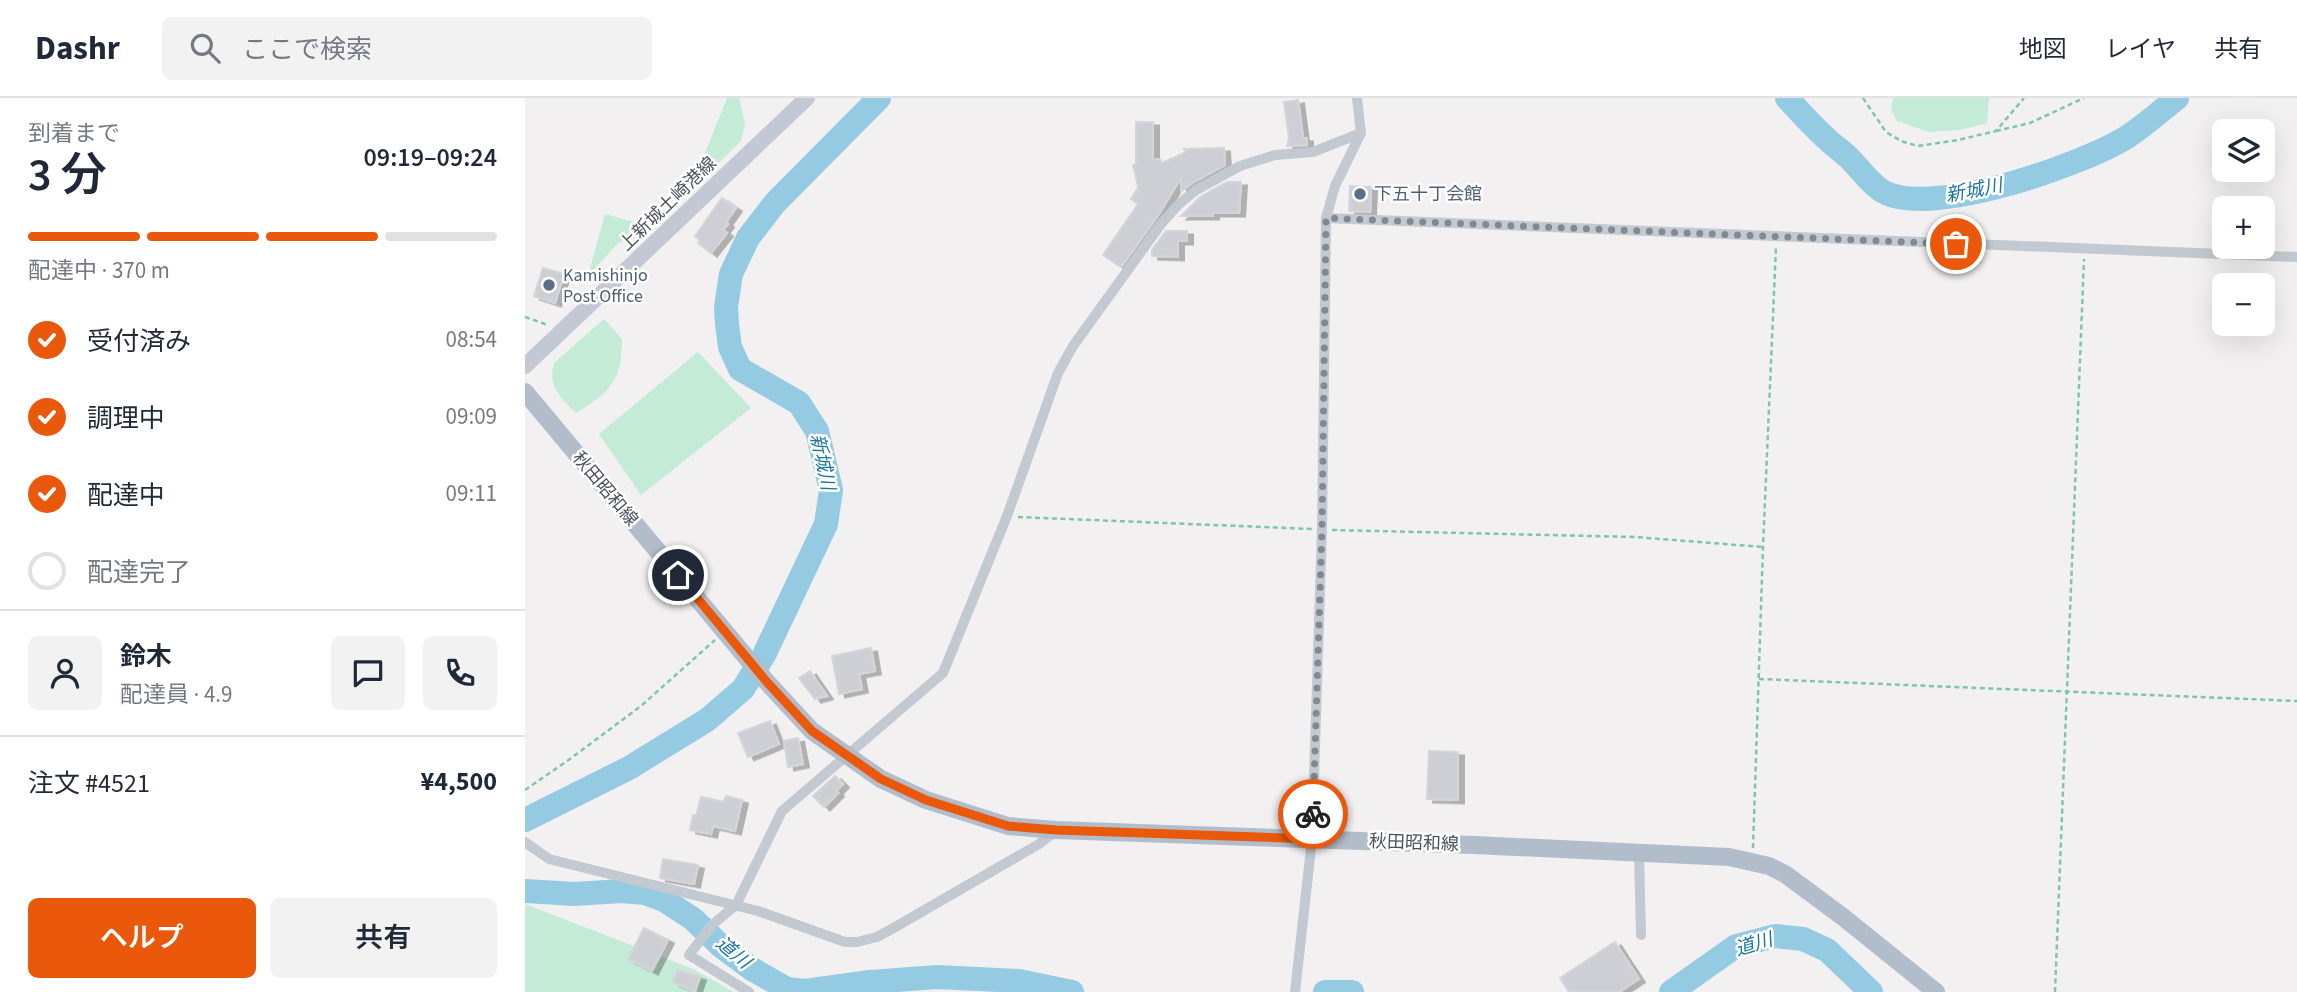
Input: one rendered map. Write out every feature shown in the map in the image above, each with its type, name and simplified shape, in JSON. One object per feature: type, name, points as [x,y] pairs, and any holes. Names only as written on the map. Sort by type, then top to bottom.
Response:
[{"type":"main road","name":"上新城土崎港線","points":[[525,366],[807,98]]},
{"type":"main road","name":"秋田昭和線","points":[[525,392],[766,681],[812,731],[881,779],[926,800],[1008,826],[1056,830],[1498,846],[1729,857],[1753,861],[1785,874],[1936,992]]},
{"type":"street","points":[[1295,992],[1312,839],[1322,529],[1326,218],[1335,186],[1361,133],[1357,98]]},
{"type":"street","points":[[749,992],[689,956],[712,925],[736,905],[782,811],[943,673],[1007,516],[1058,373],[1073,346],[1161,225],[1178,205],[1196,190],[1240,166],[1275,155],[1313,152],[1361,133]]},
{"type":"street","points":[[1326,218],[2297,257]]},
{"type":"street","points":[[525,842],[549,859],[736,905],[833,940],[857,942],[877,937],[897,926],[1039,844],[1056,830]]},
{"type":"street","points":[[1639,853],[1641,935]]},
{"type":"path","points":[[1863,98],[1886,132],[1901,141],[1918,146],[1958,140],[2030,123],[2084,98]]},
{"type":"path","points":[[1996,131],[2024,98]]},
{"type":"path","points":[[1753,861],[1776,236]]},
{"type":"path","points":[[2055,992],[2084,249]]},
{"type":"path","points":[[525,317],[563,330]]},
{"type":"path","points":[[1007,516],[1385,532],[1635,537],[1763,547]]},
{"type":"path","points":[[525,790],[641,706],[726,631]]},
{"type":"path","points":[[1759,679],[2297,701]]},
{"type":"green space","points":[[727,98],[739,98],[745,124],[741,141],[695,187],[692,186]]},
{"type":"green space","points":[[1893,98],[1989,98],[1987,123],[1960,130],[1929,132],[1897,121],[1891,110]]},
{"type":"green space","points":[[605,214],[652,227],[647,234],[618,243],[588,276]]},
{"type":"green space","points":[[604,319],[622,339],[620,365],[612,384],[598,398],[576,413],[554,385],[554,363]]},
{"type":"green space","points":[[698,352],[751,408],[641,495],[599,434]]},
{"type":"green space","points":[[525,904],[693,969],[734,992],[525,992]]},
{"type":"building","points":[[1298,100],[1303,138],[1307,138],[1307,145],[1287,146],[1289,138],[1284,102]]},
{"type":"building","points":[[1136,122],[1153,122],[1153,160],[1160,159],[1162,163],[1186,152],[1184,149],[1224,148],[1225,165],[1181,192],[1181,178],[1121,267],[1103,255],[1138,204],[1131,199],[1137,189],[1139,191],[1133,165],[1136,165]]},
{"type":"building","points":[[1227,182],[1241,182],[1239,213],[1181,216],[1200,197]]},
{"type":"building","name":"下五十丁会館","points":[[1350,186],[1371,187],[1370,212],[1349,211]]},
{"type":"building","points":[[722,198],[736,208],[723,230],[727,233],[711,253],[698,243],[700,240],[695,236]]},
{"type":"building","points":[[1166,231],[1187,231],[1187,241],[1178,241],[1178,257],[1152,256],[1152,250]]},
{"type":"building","points":[[543,268],[564,274],[555,303],[534,296]]},
{"type":"building","points":[[871,648],[875,671],[859,674],[862,689],[839,694],[832,656]]},
{"type":"building","points":[[810,671],[827,696],[815,699],[799,678]]},
{"type":"building","points":[[770,721],[779,744],[748,757],[738,733]]},
{"type":"building","points":[[798,738],[803,764],[788,767],[784,741]]},
{"type":"building","points":[[1429,751],[1458,752],[1458,800],[1427,799]]},
{"type":"building","points":[[835,776],[843,784],[824,807],[813,796]]},
{"type":"building","points":[[726,796],[742,800],[735,831],[713,826],[711,834],[690,830],[701,797],[724,802]]},
{"type":"building","points":[[663,859],[698,865],[694,884],[660,878]]},
{"type":"building","points":[[644,928],[668,940],[652,971],[628,959]]},
{"type":"building","points":[[1615,942],[1639,979],[1619,992],[1569,992],[1560,978]]},
{"type":"building","points":[[677,970],[700,977],[695,992],[673,982]]},
{"type":"waterway","name":"新城川","points":[[525,820],[629,768],[707,720],[743,689],[764,655],[826,524],[831,490],[817,431],[799,403],[740,369],[730,347],[727,324],[726,307],[731,274],[748,238],[775,203],[879,98]]},
{"type":"waterway","name":"新城川","points":[[1787,98],[1872,183],[1882,191],[1904,198],[1968,194],[2042,174],[2105,149],[2127,137],[2177,98]]},
{"type":"waterway","name":"道川","points":[[525,891],[574,894],[622,891],[645,893],[664,900],[693,919],[721,946],[752,969],[787,989],[805,991],[937,977],[1019,981],[1072,992]]},
{"type":"waterway","name":"道川","points":[[1671,992],[1736,946],[1775,936],[1803,939],[1827,950],[1871,992]]},
{"type":"waterway","name":"道川","points":[[1325,992],[1352,992]]},
{"type":"way so far","points":[[1313,814],[1322,529],[1326,218],[1956,244]]},
{"type":"place","name":"下五十丁会館","points":[[1360,194]]},
{"type":"place","name":"Kamishinjo Post Office","points":[[549,285]]},
{"type":"route","points":[[678,575],[784,702],[812,731],[881,779],[926,800],[1008,826],[1056,830],[1312,839],[1313,814]]}]
